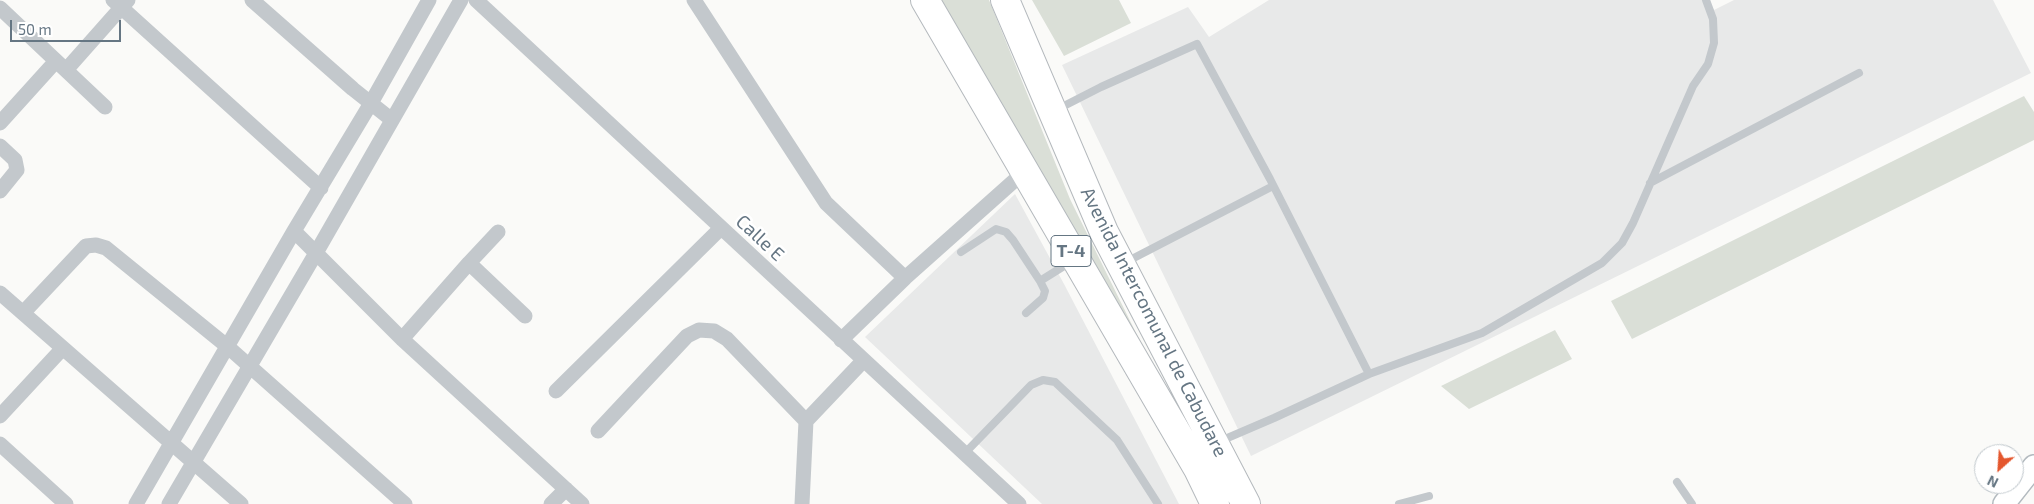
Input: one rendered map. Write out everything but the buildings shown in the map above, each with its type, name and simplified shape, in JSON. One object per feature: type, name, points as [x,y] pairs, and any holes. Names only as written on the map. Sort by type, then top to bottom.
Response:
[{"type":"highway","name":"Avenida Intercomunal de Cabudare","points":[[925,0],[1198,469],[1215,504]]},
{"type":"highway","name":"Avenida Intercomunal de Cabudare","points":[[1005,0],[1104,232],[1246,504]]},
{"type":"street","points":[[252,0],[392,120]]},
{"type":"street","points":[[136,504],[294,231],[372,103],[429,0]]},
{"type":"street","points":[[169,504],[461,0]]},
{"type":"street","name":"Calle E","points":[[476,0],[863,362],[1019,504]]},
{"type":"street","points":[[694,0],[826,203],[905,278]]},
{"type":"street","points":[[0,123],[61,65],[120,3],[321,188]]},
{"type":"street","points":[[0,8],[105,107]]},
{"type":"street","points":[[0,146],[15,160],[17,170],[0,191]]},
{"type":"street","points":[[841,340],[905,278],[1024,172]]},
{"type":"street","points":[[556,391],[721,228]]},
{"type":"street","points":[[294,231],[402,339],[582,504]]},
{"type":"street","points":[[402,339],[498,232]]},
{"type":"street","points":[[23,313],[86,246],[96,245],[106,248],[228,347],[405,504]]},
{"type":"street","points":[[469,263],[525,316]]},
{"type":"street","points":[[0,294],[241,504]]},
{"type":"street","points":[[598,430],[687,336],[699,330],[714,332],[727,339],[806,421]]},
{"type":"street","points":[[0,416],[63,348]]},
{"type":"street","points":[[802,504],[806,421],[863,362]]},
{"type":"street","points":[[0,444],[66,504]]},
{"type":"street","points":[[2004,504],[2034,466]]},
{"type":"street","points":[[551,504],[566,489]]},
{"type":"lane","points":[[1215,443],[1369,374],[1482,333],[1602,263],[1626,236],[1633,223],[1693,86],[1708,64],[1714,43],[1713,19],[1706,0]]},
{"type":"lane","points":[[1052,112],[1101,87],[1197,44],[1273,186],[1369,374]]},
{"type":"lane","points":[[1650,183],[1859,73]]},
{"type":"lane","points":[[1121,265],[1273,186]]},
{"type":"lane","points":[[961,252],[996,229],[1006,232],[1040,280],[1045,291],[1043,298],[1026,313]]},
{"type":"lane","points":[[1040,280],[1075,259]]},
{"type":"lane","points":[[964,454],[1031,385],[1043,380],[1055,382],[1117,440],[1158,504]]},
{"type":"lane","points":[[1677,482],[1692,504]]},
{"type":"lane","points":[[1399,504],[1429,496]]},
{"type":"shaded area","points":[[941,0],[989,0],[1070,199],[1169,400]]},
{"type":"shaded area","points":[[1032,0],[1119,0],[1131,23],[1064,56]]},
{"type":"shaded area","points":[[1269,0],[1709,0],[1714,10],[1734,0],[1993,0],[2031,73],[1251,456],[1062,65],[1188,7],[1209,37]]},
{"type":"shaded area","points":[[2024,96],[2034,112],[2034,140],[1632,339],[1611,301]]},
{"type":"shaded area","points":[[1015,194],[1179,504],[1042,504],[865,337]]},
{"type":"shaded area","points":[[1555,330],[1572,359],[1469,409],[1441,386]]}]
